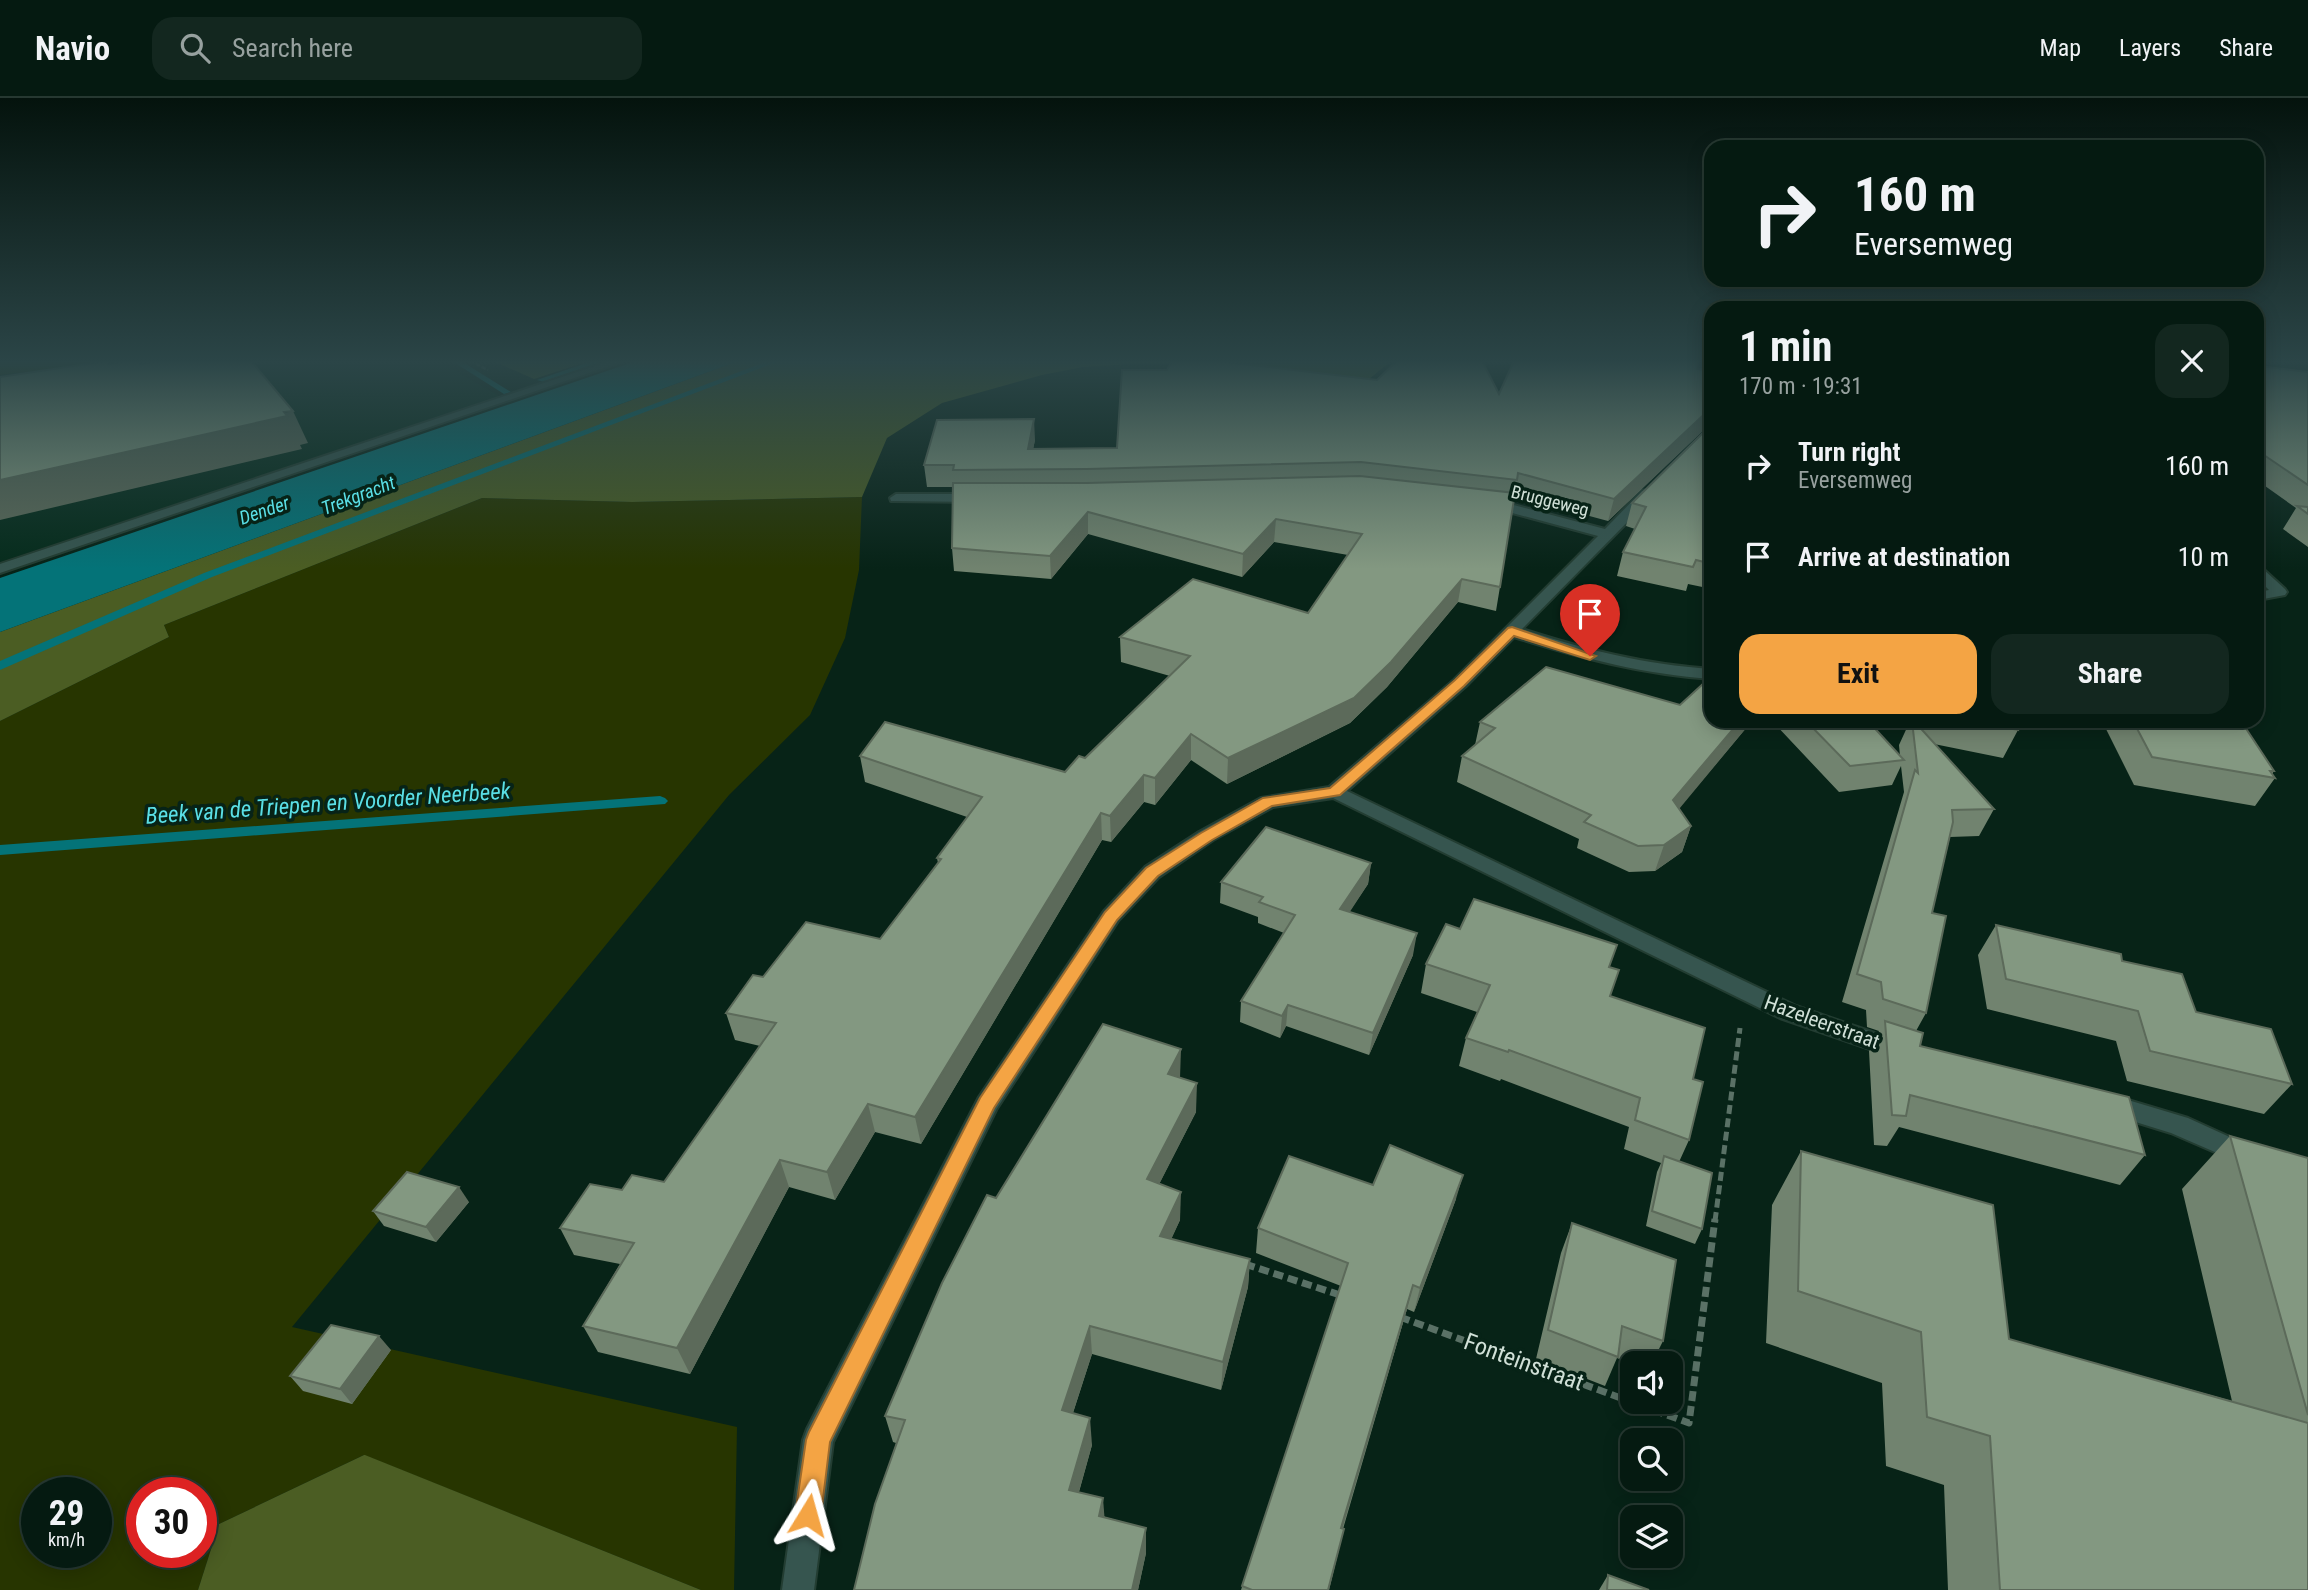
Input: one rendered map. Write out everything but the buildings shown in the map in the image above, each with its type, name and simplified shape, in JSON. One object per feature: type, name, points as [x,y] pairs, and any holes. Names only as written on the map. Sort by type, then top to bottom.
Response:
[{"type":"street","points":[[0,569],[412,431]]},
{"type":"street","points":[[798,1590],[818,1440],[987,1104],[1111,916],[1152,872],[1206,836],[1268,802],[1345,797],[1655,485]]},
{"type":"street","points":[[896,498],[992,499]]},
{"type":"street","name":"Bruggeweg","points":[[1479,504],[1506,507],[1608,534]]},
{"type":"street","points":[[2264,577],[2280,592],[2264,595]]},
{"type":"street","points":[[1512,631],[1590,656],[1658,670],[1704,673]]},
{"type":"street","name":"Hazeleerstraat","points":[[1345,797],[1746,992],[1821,1024],[1916,1055]]},
{"type":"street","points":[[2092,1100],[2146,1114],[2231,1147],[2264,1166]]},
{"type":"path","name":"Fonteinstraat","points":[[1394,1315],[1689,1423],[1746,992]]},
{"type":"path","points":[[1237,1264],[1291,1277],[1355,1301]]},
{"type":"shaded area","points":[[0,431],[399,431],[0,562]]},
{"type":"shaded area","points":[[862,497],[859,570],[845,638],[810,715],[729,795],[292,1327],[737,1427],[734,1590],[701,1590],[364,1455],[219,1524],[217,1530],[217,1477],[126,1477],[126,1568],[205,1568],[198,1590],[0,1590],[0,721],[169,637],[164,625],[482,498],[632,502]]},
{"type":"green space","points":[[548,431],[899,431],[887,438],[862,497],[632,502],[482,498],[164,625],[169,637],[0,721],[0,632]]},
{"type":"green space","points":[[364,1455],[701,1590],[198,1590],[205,1568],[217,1568],[219,1524]]},
{"type":"water","name":"Dender","points":[[432,431],[548,431],[0,632],[0,578]]},
{"type":"waterway","name":"Trekgracht","points":[[0,666],[208,575],[591,431]]},
{"type":"waterway","name":"Beek van de Triepen en Voorder Neerbeek","points":[[0,850],[660,801]]},
{"type":"route","points":[[808,1515],[818,1440],[987,1104],[1111,916],[1152,872],[1206,836],[1268,802],[1335,792],[1460,683],[1512,631],[1590,656]]}]
